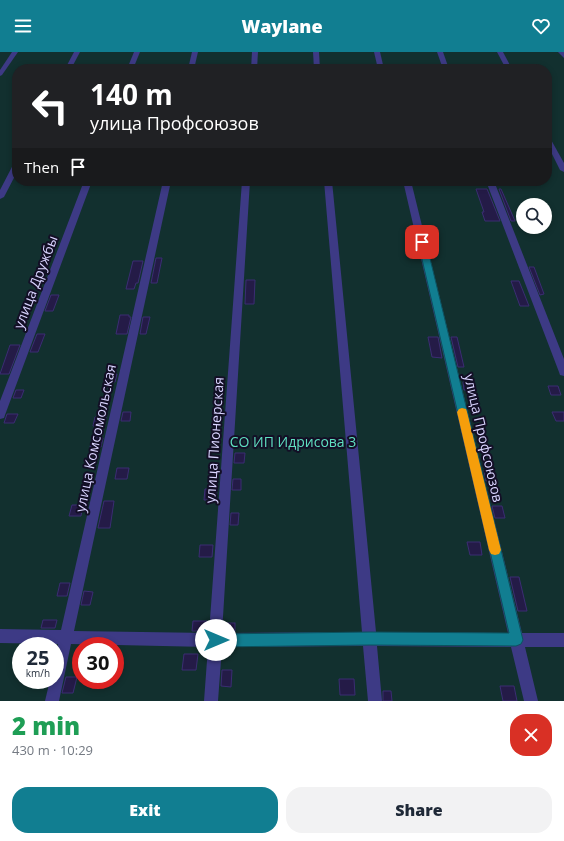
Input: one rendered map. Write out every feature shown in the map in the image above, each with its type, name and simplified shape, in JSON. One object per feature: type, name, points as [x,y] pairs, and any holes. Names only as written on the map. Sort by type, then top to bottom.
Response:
[{"type":"street","points":[[0,74],[15,52]]},
{"type":"street","points":[[71,64],[77,52]]},
{"type":"street","points":[[132,64],[137,52]]},
{"type":"street","points":[[192,64],[195,52]]},
{"type":"street","points":[[254,64],[255,52]]},
{"type":"street","points":[[316,52],[317,64]]},
{"type":"street","points":[[377,52],[380,64]]},
{"type":"street","points":[[440,52],[444,64]]},
{"type":"street","points":[[500,52],[506,64]]},
{"type":"street","points":[[561,52],[564,56]]},
{"type":"street","points":[[552,147],[564,170]]},
{"type":"street","points":[[0,197],[12,174]]},
{"type":"street","name":"улица Дружбы","points":[[0,415],[86,186]]},
{"type":"street","name":"улица Комсомольская","points":[[52,701],[166,186]]},
{"type":"street","name":"улица Пионерская","points":[[211,701],[246,186]]},
{"type":"street","points":[[328,186],[375,701]]},
{"type":"street","name":"улица Профсоюзов","points":[[408,186],[531,701]]},
{"type":"street","points":[[492,186],[564,372]]},
{"type":"street","points":[[0,636],[216,640],[564,640]]},
{"type":"green space","name":"СО ИП Идрисова 3","points":[[0,52],[564,52],[564,701],[0,701]]},
{"type":"building","points":[[476,189],[487,189],[500,221],[485,221],[482,212],[484,212]]},
{"type":"building","points":[[499,189],[501,189],[515,221],[511,221]]},
{"type":"building","points":[[156,258],[162,258],[157,283],[151,283]]},
{"type":"building","points":[[133,261],[143,261],[138,283],[136,283],[134,289],[126,289]]},
{"type":"building","points":[[529,267],[534,267],[544,294],[540,295]]},
{"type":"building","points":[[246,280],[255,280],[254,304],[245,304]]},
{"type":"building","points":[[511,281],[519,281],[529,306],[520,306]]},
{"type":"building","points":[[51,295],[59,295],[53,311],[45,311]]},
{"type":"building","points":[[120,315],[129,315],[129,317],[131,317],[127,334],[116,334]]},
{"type":"building","points":[[143,317],[150,317],[146,334],[140,334]]},
{"type":"building","points":[[37,334],[45,334],[38,352],[30,352]]},
{"type":"building","points":[[428,337],[438,337],[442,358],[432,357]]},
{"type":"building","points":[[451,337],[457,337],[464,367],[458,367]]},
{"type":"building","points":[[10,345],[20,345],[9,374],[0,374]]},
{"type":"building","points":[[108,374],[117,374],[115,382],[105,382]]},
{"type":"building","points":[[463,382],[473,382],[475,390],[464,390]]},
{"type":"building","points":[[548,386],[558,386],[561,395],[551,395]]},
{"type":"building","points":[[16,390],[24,390],[21,398],[13,398]]},
{"type":"building","points":[[123,412],[131,412],[130,421],[121,421]]},
{"type":"building","points":[[552,412],[564,412],[564,421],[556,421]]},
{"type":"building","points":[[7,414],[18,414],[14,423],[4,423]]},
{"type":"building","points":[[95,417],[106,417],[101,438],[103,438],[101,447],[90,447],[96,426],[93,426]]},
{"type":"building","points":[[235,453],[245,453],[244,463],[234,463]]},
{"type":"building","points":[[117,468],[129,468],[127,479],[115,479]]},
{"type":"building","points":[[484,470],[491,470],[494,481],[486,481]]},
{"type":"building","points":[[233,479],[241,479],[241,490],[232,490]]},
{"type":"building","points":[[205,489],[217,489],[216,500],[204,500]]},
{"type":"building","points":[[104,501],[114,501],[110,528],[98,528]]},
{"type":"building","points":[[72,505],[83,505],[81,516],[69,516]]},
{"type":"building","points":[[492,506],[502,506],[505,518],[495,518]]},
{"type":"building","points":[[231,513],[239,513],[238,525],[230,525]]},
{"type":"building","points":[[467,542],[480,542],[482,555],[470,555]]},
{"type":"building","points":[[200,545],[213,545],[212,557],[199,557]]},
{"type":"building","points":[[510,577],[519,577],[527,611],[518,611]]},
{"type":"building","points":[[60,583],[70,583],[67,596],[57,596]]},
{"type":"building","points":[[84,591],[93,592],[90,605],[81,605]]},
{"type":"building","points":[[43,620],[57,620],[55,628],[41,628]]},
{"type":"building","points":[[193,621],[207,621],[208,631],[192,631]]},
{"type":"building","points":[[224,623],[235,623],[235,631],[224,631]]},
{"type":"building","points":[[184,654],[198,654],[196,670],[182,670]]},
{"type":"building","points":[[222,670],[232,670],[231,687],[221,686]]},
{"type":"building","points":[[66,677],[72,677],[72,689],[74,689],[73,693],[62,693]]},
{"type":"building","points":[[339,679],[354,679],[355,695],[340,695]]},
{"type":"building","points":[[500,686],[514,686],[517,701],[503,701]]},
{"type":"building","points":[[383,691],[391,691],[392,701],[383,701]]},
{"type":"slow traffic","points":[[462,412],[495,550]]},
{"type":"route","points":[[216,640],[516,640],[422,242]]}]
